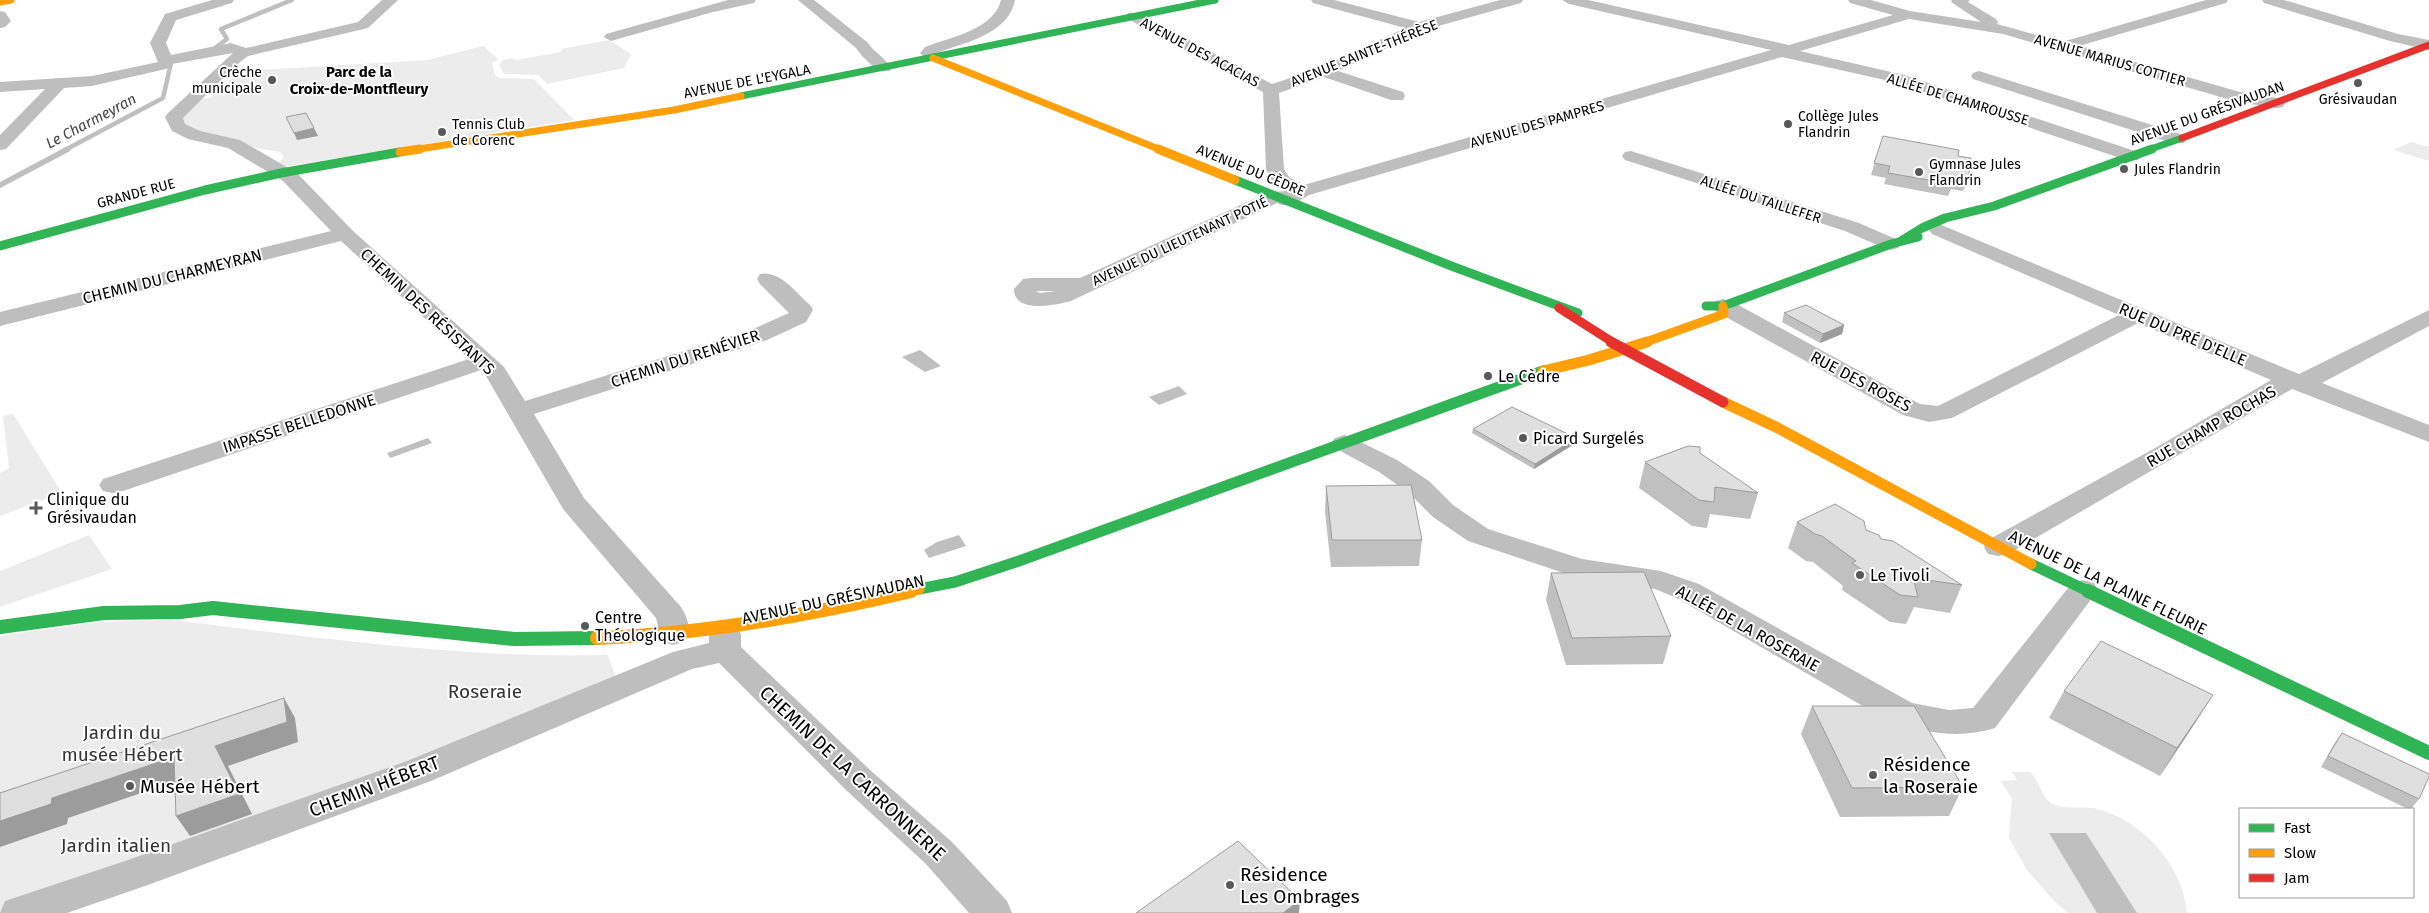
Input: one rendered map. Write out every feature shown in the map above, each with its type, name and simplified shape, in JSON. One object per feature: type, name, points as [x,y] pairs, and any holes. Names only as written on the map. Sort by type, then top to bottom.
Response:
[{"type":"street","points":[[0,2],[11,0]]},
{"type":"street","points":[[166,62],[158,43],[170,17],[226,0]]},
{"type":"street","points":[[0,87],[58,85],[129,74],[164,65],[166,62],[231,48],[239,49],[243,53],[363,25],[370,21],[379,7],[391,0]]},
{"type":"street","points":[[611,37],[710,8],[750,0]]},
{"type":"street","points":[[804,0],[862,45],[884,68]]},
{"type":"street","points":[[933,58],[928,53],[930,50],[984,30],[996,22],[1005,13],[1008,0]]},
{"type":"street","points":[[1137,0],[1161,11]]},
{"type":"street","name":"AVENUE DE L'EYGALA","points":[[275,170],[674,110],[1215,0]]},
{"type":"street","points":[[1318,0],[1419,27]]},
{"type":"street","name":"AVENUE SAINTE-THÉRÈSE","points":[[1271,90],[1324,72],[1419,27],[1516,0]]},
{"type":"street","name":"AVENUE DES PAMPRES","points":[[1569,0],[1786,51]]},
{"type":"street","name":"AVENUE MARIUS COTTIER","points":[[1855,0],[1908,15],[1993,26],[2238,97],[2277,103]]},
{"type":"street","points":[[2061,47],[2221,0]]},
{"type":"street","points":[[2269,0],[2395,38],[2429,45]]},
{"type":"street","points":[[1961,2],[1993,26]]},
{"type":"street","points":[[0,15],[4,21],[0,24]]},
{"type":"street","name":"AVENUE DES PAMPRES","points":[[1281,198],[1908,15]]},
{"type":"street","name":"AVENUE DES ACACIAS","points":[[1133,16],[1271,90],[1275,169],[1281,181],[1302,191]]},
{"type":"street","points":[[862,45],[910,62]]},
{"type":"street","name":"AVENUE DU GRÉSIVAUDAN","points":[[1896,242],[1915,230],[1937,221],[1970,210],[1994,206],[2257,111],[2429,45]]},
{"type":"street","name":"ALLÉE DE CHAMROUSSE","points":[[1786,51],[1898,78],[2132,156]]},
{"type":"street","name":"CHEMIN DES RÉSISTANTS","points":[[243,53],[229,63],[174,117],[178,127],[194,135],[234,144],[275,170],[290,177],[345,234],[485,360],[496,372],[573,503],[670,614],[674,625],[673,634]]},
{"type":"street","name":"AVENUE DU CÈDRE","points":[[933,58],[1559,308],[1584,315],[1621,332]]},
{"type":"street","points":[[1324,72],[1398,96]]},
{"type":"street","points":[[1979,76],[2178,139]]},
{"type":"street","points":[[0,145],[58,85]]},
{"type":"street","name":"AVENUE MARIUS COTTIER","points":[[2238,97],[2257,111]]},
{"type":"street","name":"ALLÉE DU TAILLEFER","points":[[1631,156],[1896,242]]},
{"type":"street","name":"GRANDE RUE","points":[[0,246],[275,170]]},
{"type":"street","name":"AVENUE DU LIEUTENANT POTIÉ","points":[[1083,285],[1281,198]]},
{"type":"street","name":"AVENUE DU GRÉSIVAUDAN","points":[[1693,311],[1709,305],[1723,306],[1896,242],[1939,230],[1989,212],[1994,206]]},
{"type":"street","name":"RUE DU PRÉ D'ELLE","points":[[1939,230],[2137,315],[2429,434]]},
{"type":"street","name":"CHEMIN DU CHARMEYRAN","points":[[0,319],[345,234]]},
{"type":"street","name":"CHEMIN DU RENÉVIER","points":[[519,411],[759,335],[798,317],[802,310],[768,279]]},
{"type":"street","name":"AVENUE DU GRÉSIVAUDAN","points":[[1547,368],[1578,364],[1642,343],[1673,338],[1724,314],[1723,306]]},
{"type":"street","name":"RUE DES ROSES","points":[[1723,306],[1912,410],[1929,414],[1942,413],[2137,315]]},
{"type":"street","name":"AVENUE DU CÈDRE","points":[[1559,308],[1571,318],[1608,340]]},
{"type":"street","name":"RUE CHAMP ROCHAS","points":[[1998,548],[2275,387],[2308,380],[2429,317]]},
{"type":"street","points":[[492,649],[577,650],[723,639],[929,586],[955,582],[1016,562],[1547,368],[1557,360],[1608,340],[1621,332],[1656,351]]},
{"type":"street","name":"AVENUE DE LA PLAINE FLEURIE","points":[[1608,340],[1742,413],[1778,428],[1998,548],[2429,753]]},
{"type":"street","name":"IMPASSE BELLEDONNE","points":[[113,484],[485,360]]},
{"type":"street","name":"AVENUE DE LA PLAINE FLEURIE","points":[[1670,360],[1752,406],[1778,428]]},
{"type":"street","points":[[1578,364],[1610,365]]},
{"type":"street","name":"AVENUE DE LA PLAINE FLEURIE","points":[[1630,366],[1680,379]]},
{"type":"street","name":"ALLÉE DE LA ROSERAIE","points":[[1344,443],[1405,477],[1419,487],[1443,511],[1478,535],[1579,568],[1627,574],[1661,582],[1688,592],[1904,714],[1948,723],[1983,719],[2083,590]]},
{"type":"street","name":"AVENUE DU GRÉSIVAUDAN","points":[[180,612],[213,608],[514,639],[586,640],[673,634],[723,639]]},
{"type":"street","points":[[0,627],[104,613],[180,612],[201,617],[287,628]]},
{"type":"street","name":"CHEMIN HÉBERT","points":[[19,913],[132,875],[419,770],[684,660],[723,639]]},
{"type":"street","name":"CHEMIN DE LA CARRONNERIE","points":[[723,639],[858,780],[939,852],[993,913]]},
{"type":"green space","points":[[609,40],[631,54],[624,68],[547,84],[538,75],[504,74],[499,65],[503,60],[512,58],[516,60],[561,52],[561,49]]},
{"type":"green space","points":[[483,46],[498,59],[492,63],[495,75],[500,78],[534,79],[574,120],[284,167],[279,163],[284,157],[280,152],[231,142],[184,125],[183,116],[199,100],[211,97],[233,77],[222,77],[226,72],[427,60]]},
{"type":"green space","points":[[2411,142],[2429,147],[2429,161],[2393,150]]},
{"type":"green space","points":[[13,414],[62,493],[0,516],[0,473],[9,468],[3,416]]},
{"type":"green space","points":[[89,535],[112,569],[0,607],[0,571]]},
{"type":"green space","name":"Jardin du musée Hébert","points":[[171,620],[334,640],[444,650],[499,654],[608,655],[616,678],[179,852],[0,913],[0,636],[98,622]]},
{"type":"green space","points":[[2012,772],[2030,772],[2047,799],[2055,805],[2101,810],[2117,816],[2146,836],[2159,849],[2178,879],[2187,913],[2068,913],[2054,901],[2026,869],[2009,838],[2012,798],[2000,781],[2017,780]]},
{"type":"shaded area","points":[[920,350],[941,366],[925,372],[902,357]]},
{"type":"shaded area","points":[[1179,386],[1187,394],[1159,405],[1149,397]]},
{"type":"shaded area","points":[[428,438],[432,443],[390,458],[387,453]]},
{"type":"shaded area","points":[[959,535],[966,546],[929,558],[924,550],[937,542]]},
{"type":"shaded area","points":[[2049,833],[2086,833],[2137,913],[2097,913]]},
{"type":"building","points":[[306,113],[314,128],[294,133],[286,117]]},
{"type":"building","name":"Gymnase Jules Flandrin","points":[[1883,136],[1959,150],[1958,156],[1971,158],[1968,180],[1953,177],[1952,184],[1888,173],[1890,166],[1874,163]]},
{"type":"building","points":[[1806,305],[1844,325],[1823,334],[1784,313]]},
{"type":"building","name":"Picard Surgelés","points":[[1512,407],[1576,438],[1535,464],[1473,429]]},
{"type":"building","points":[[1688,446],[1700,447],[1700,453],[1758,493],[1715,487],[1714,502],[1699,500],[1645,462]]},
{"type":"building","points":[[1411,485],[1422,540],[1332,540],[1326,486]]},
{"type":"building","points":[[1835,504],[1864,521],[1866,530],[1879,535],[1881,539],[1893,541],[1962,585],[1913,578],[1918,597],[1900,595],[1852,563],[1856,561],[1822,536],[1815,534],[1797,522]]},
{"type":"building","points":[[1644,572],[1671,636],[1572,638],[1551,573]]},
{"type":"building","points":[[2101,641],[2213,695],[2177,748],[2064,691]]},
{"type":"building","points":[[284,698],[287,722],[215,746],[239,794],[176,816],[174,757],[52,798],[51,804],[0,821],[0,793]]},
{"type":"building","points":[[1812,706],[1914,706],[1963,787],[1852,788]]},
{"type":"building","points":[[2342,733],[2429,774],[2419,799],[2328,756]]},
{"type":"building","points":[[1238,841],[1300,900],[1283,913],[1136,913]]},
{"type":"waterway","name":"Le Charmeyran","points":[[215,48],[227,39],[221,29],[292,0]]},
{"type":"waterway","name":"Le Charmeyran","points":[[65,150],[163,98],[171,63]]},
{"type":"waterway","name":"Le Charmeyran","points":[[0,185],[68,149]]},
{"type":"traffic: fast","points":[[741,96],[1215,0]]},
{"type":"traffic: fast","points":[[1901,241],[1922,228],[1945,218],[1994,206],[2182,138]]},
{"type":"traffic: fast","points":[[0,246],[205,190],[281,173],[400,152]]},
{"type":"traffic: fast","points":[[1235,180],[1454,267],[1578,313]]},
{"type":"traffic: fast","points":[[1706,306],[1723,306],[1891,244],[1918,237]]},
{"type":"traffic: fast","points":[[919,589],[955,582],[1016,562],[1543,371]]},
{"type":"traffic: fast","points":[[2031,564],[2429,753]]},
{"type":"traffic: fast","points":[[0,627],[104,613],[180,612],[213,608],[514,639],[597,638]]},
{"type":"traffic: slow","points":[[0,2],[11,0]]},
{"type":"traffic: slow","points":[[933,58],[1235,180]]},
{"type":"traffic: slow","points":[[400,152],[674,110],[741,96]]},
{"type":"traffic: slow","points":[[1543,371],[1612,353],[1724,314],[1723,306]]},
{"type":"traffic: slow","points":[[1723,402],[1778,428],[2031,564]]},
{"type":"traffic: slow","points":[[597,638],[679,633],[760,623],[839,608],[919,589]]},
{"type":"traffic: jam","points":[[2182,138],[2429,45]]},
{"type":"traffic: jam","points":[[1559,308],[1602,337],[1723,402]]},
{"type":"place","name":"Crèche municipale","points":[[272,80]]},
{"type":"place","name":"Grésivaudan","points":[[2358,83]]},
{"type":"place","name":"Collège Jules Flandrin","points":[[1788,124]]},
{"type":"place","name":"Tennis Club de Corenc","points":[[442,132]]},
{"type":"place","name":"Jules Flandrin","points":[[2124,169]]},
{"type":"place","name":"Gymnase Jules Flandrin","points":[[1919,172]]},
{"type":"place","name":"Le Cèdre","points":[[1488,376]]},
{"type":"place","name":"Picard Surgelés","points":[[1523,438]]},
{"type":"place","name":"Clinique du Grésivaudan","points":[[36,508]]},
{"type":"place","name":"Le Tivoli","points":[[1860,575]]},
{"type":"place","name":"Centre Théologique","points":[[585,626]]},
{"type":"place","name":"Résidence la Roseraie","points":[[1873,775]]},
{"type":"place","name":"Musée Hébert","points":[[130,786]]},
{"type":"place","name":"Résidence Les Ombrages","points":[[1230,885]]},
{"type":"district","name":"Parc de la Croix-de-Montfleury","points":[[359,80]]},
{"type":"park label","name":"Roseraie","points":[[485,691]]},
{"type":"park label","name":"Jardin italien","points":[[116,845]]}]
